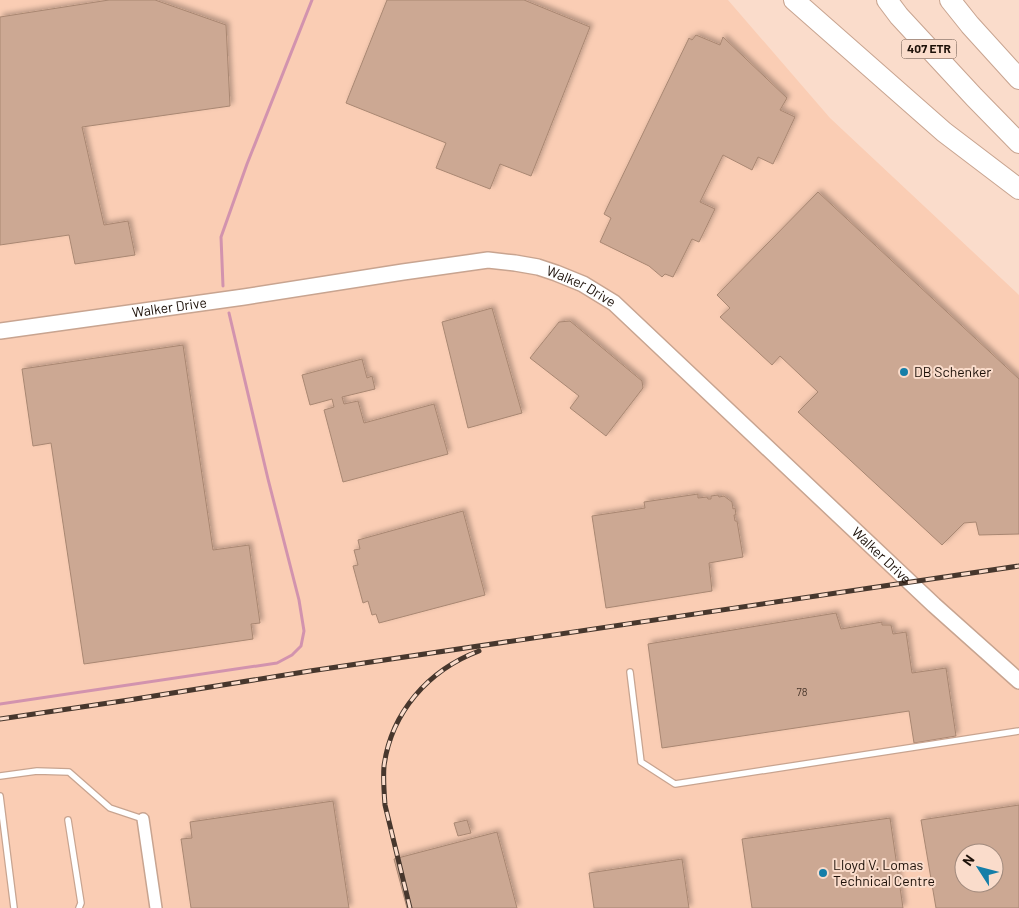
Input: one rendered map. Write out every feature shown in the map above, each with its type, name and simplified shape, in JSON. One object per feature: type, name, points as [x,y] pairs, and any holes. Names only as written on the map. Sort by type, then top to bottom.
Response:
[{"type":"highway","points":[[794,0],[944,132],[1019,189]]},
{"type":"highway","name":"407 ETR","points":[[887,0],[899,16],[974,97],[1019,142]]},
{"type":"highway","name":"407 ETR","points":[[950,0],[1019,79]]},
{"type":"street","name":"Walker Drive","points":[[0,331],[488,260],[538,267],[556,273],[583,284],[614,303],[934,605],[1019,681]]},
{"type":"street","points":[[143,819],[156,908]]},
{"type":"lane","points":[[630,672],[640,762],[675,784],[1019,731]]},
{"type":"lane","points":[[0,776],[37,771],[69,772],[110,808],[143,819]]},
{"type":"lane","points":[[0,796],[14,908]]},
{"type":"lane","points":[[68,820],[81,903],[79,908]]},
{"type":"shaded area","points":[[0,0],[728,0],[830,118],[1019,295],[1019,908],[0,908]]},
{"type":"building","points":[[109,0],[155,0],[226,25],[230,106],[82,127],[104,225],[128,221],[135,255],[75,264],[69,235],[0,245],[0,17]]},
{"type":"building","points":[[387,0],[524,0],[590,27],[531,176],[500,164],[490,189],[436,168],[446,143],[346,103]]},
{"type":"building","points":[[696,35],[720,45],[723,37],[787,98],[780,110],[795,117],[773,164],[758,157],[752,170],[723,155],[700,202],[715,209],[699,242],[692,239],[673,277],[665,274],[662,277],[649,266],[600,242],[611,218],[604,214],[689,38],[692,40]]},
{"type":"building","name":"DB Schenker","points":[[818,192],[1019,379],[1019,534],[979,535],[976,522],[964,523],[942,545],[798,412],[818,392],[780,356],[772,365],[720,317],[730,308],[717,295]]},
{"type":"building","points":[[492,308],[522,413],[468,428],[442,322]]},
{"type":"building","points":[[570,321],[642,381],[643,388],[606,436],[570,408],[579,396],[530,358],[559,322]]},
{"type":"building","points":[[183,345],[213,550],[249,545],[260,623],[251,624],[253,639],[84,664],[51,443],[33,446],[22,369]]},
{"type":"building","points":[[362,359],[367,378],[372,376],[375,389],[342,397],[344,404],[358,401],[364,423],[434,404],[448,454],[343,482],[324,410],[334,407],[332,399],[310,405],[302,375]]},
{"type":"building","points":[[698,494],[698,498],[707,497],[708,499],[711,499],[711,496],[724,496],[732,502],[733,509],[735,508],[736,515],[734,515],[735,521],[737,521],[743,557],[709,563],[712,591],[606,608],[592,516],[645,508],[644,502]]},
{"type":"building","points":[[463,511],[485,595],[379,623],[376,614],[372,615],[368,601],[363,603],[353,566],[358,565],[354,550],[360,549],[358,540]]},
{"type":"building","points":[[836,613],[841,629],[882,622],[882,625],[891,625],[893,634],[906,632],[912,673],[946,668],[956,736],[914,743],[909,711],[662,748],[648,644]]},
{"type":"building","points":[[333,801],[349,908],[191,908],[181,839],[192,838],[190,822]]},
{"type":"building","points":[[1019,805],[1019,908],[936,908],[921,820]]},
{"type":"building","name":"Lloyd V. Lomas Technical Centre","points":[[890,818],[903,908],[752,908],[742,839]]},
{"type":"building","points":[[467,820],[471,833],[458,836],[454,823]]},
{"type":"building","points":[[497,832],[517,908],[407,908],[394,859]]},
{"type":"building","points":[[682,859],[689,908],[594,908],[589,873]]},
{"type":"waterway","points":[[223,286],[221,237],[247,164],[312,0]]},
{"type":"waterway","points":[[0,704],[277,663],[292,655],[301,646],[304,631],[299,600],[229,313]]},
{"type":"railway","points":[[0,719],[1019,566]]},
{"type":"railway","points":[[410,908],[385,805],[384,766],[388,747],[404,711],[428,682],[461,659],[479,651]]},
{"type":"place","name":"DB Schenker","points":[[904,372]]},
{"type":"place","name":"Lloyd V. Lomas Technical Centre","points":[[823,873]]}]
